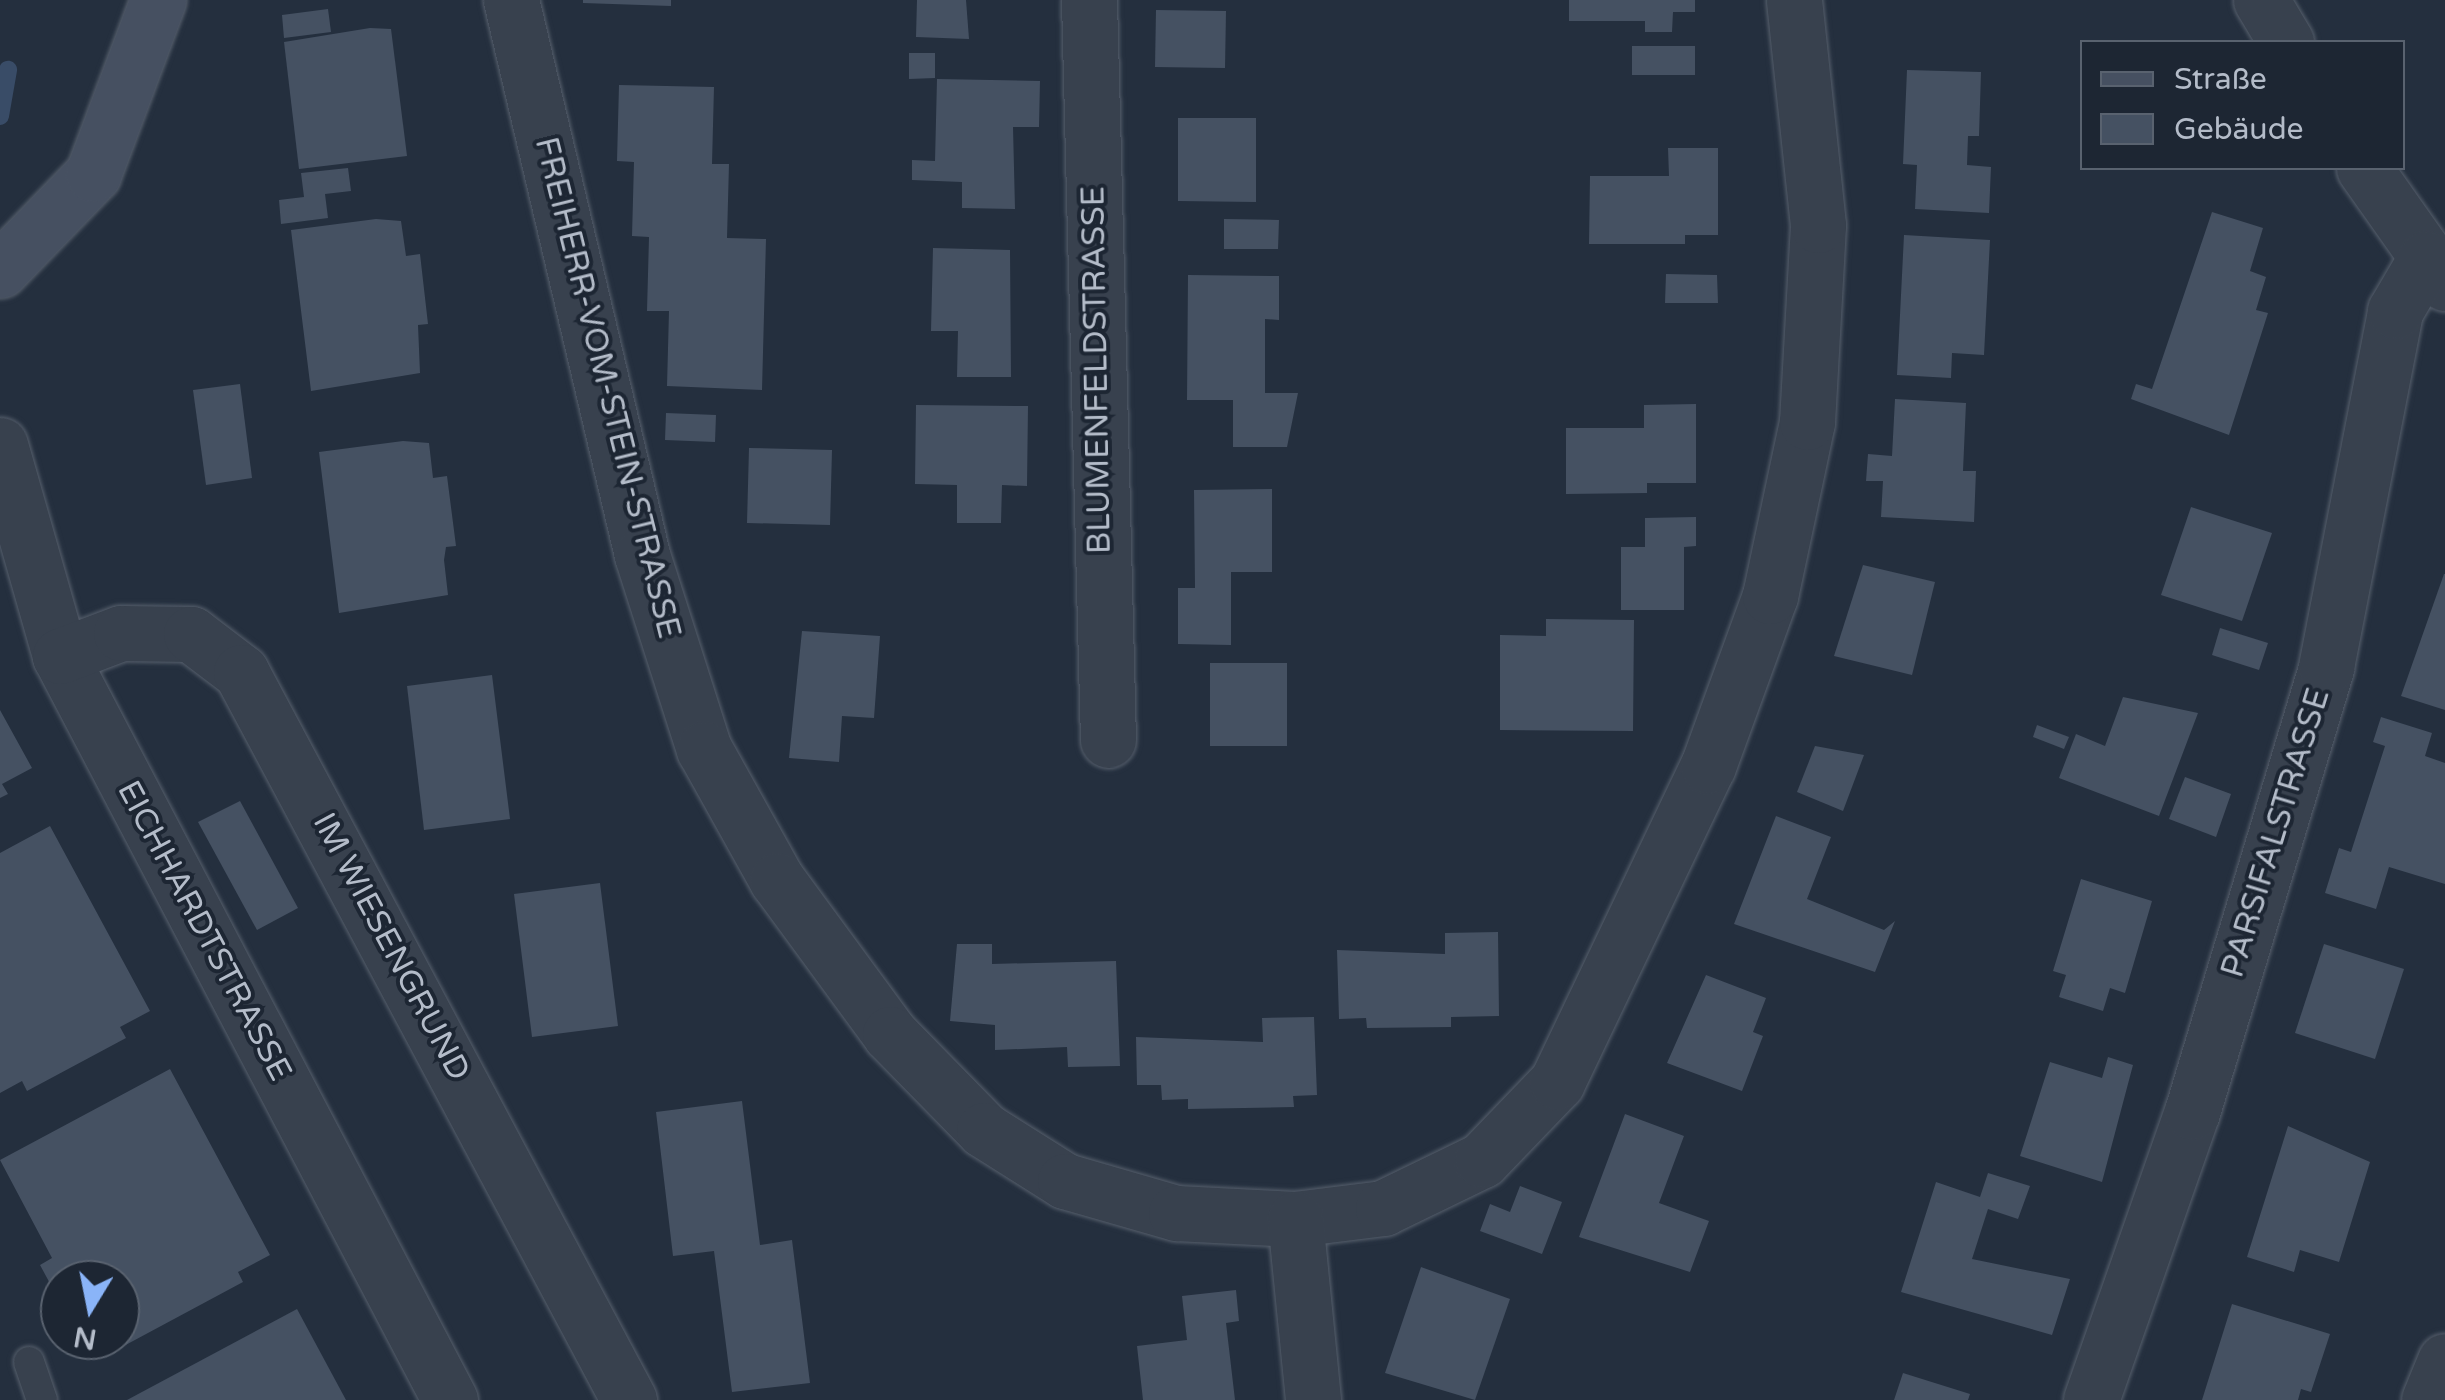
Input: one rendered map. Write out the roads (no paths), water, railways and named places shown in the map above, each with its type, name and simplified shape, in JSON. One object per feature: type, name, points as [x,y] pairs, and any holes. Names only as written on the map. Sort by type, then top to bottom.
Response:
[{"type":"street","points":[[0,270],[92,174],[158,0]]},
{"type":"street","name":"FREIHERR-VOM-STEIN-STRASSE","points":[[511,0],[642,555],[704,749],[777,880],[890,1034],[984,1130],[1065,1181],[1102,1192],[1176,1212],[1296,1219],[1384,1208],[1482,1160],[1558,1082],[1708,766],[1770,596],[1806,422],[1818,225],[1794,0]]},
{"type":"street","name":"BLUMENFELDSTRASSE","points":[[1088,0],[1108,740]]},
{"type":"street","points":[[2261,0],[2285,40]]},
{"type":"street","points":[[2365,170],[2436,271]]},
{"type":"street","name":"PARSIFALSTRASSE","points":[[2090,1400],[2192,1112],[2326,667],[2395,311],[2436,271]]},
{"type":"street","name":"EICHHARDTSTRASSE","points":[[0,445],[60,656],[450,1400]]},
{"type":"street","name":"IM WIESENGRUND","points":[[60,656],[121,633],[191,634],[241,672],[629,1400]]},
{"type":"street","points":[[1296,1219],[1313,1400]]},
{"type":"street","points":[[2429,1400],[2445,1361]]},
{"type":"lane","points":[[30,1362],[42,1400]]},
{"type":"waterway","points":[[0,116],[8,70]]}]
